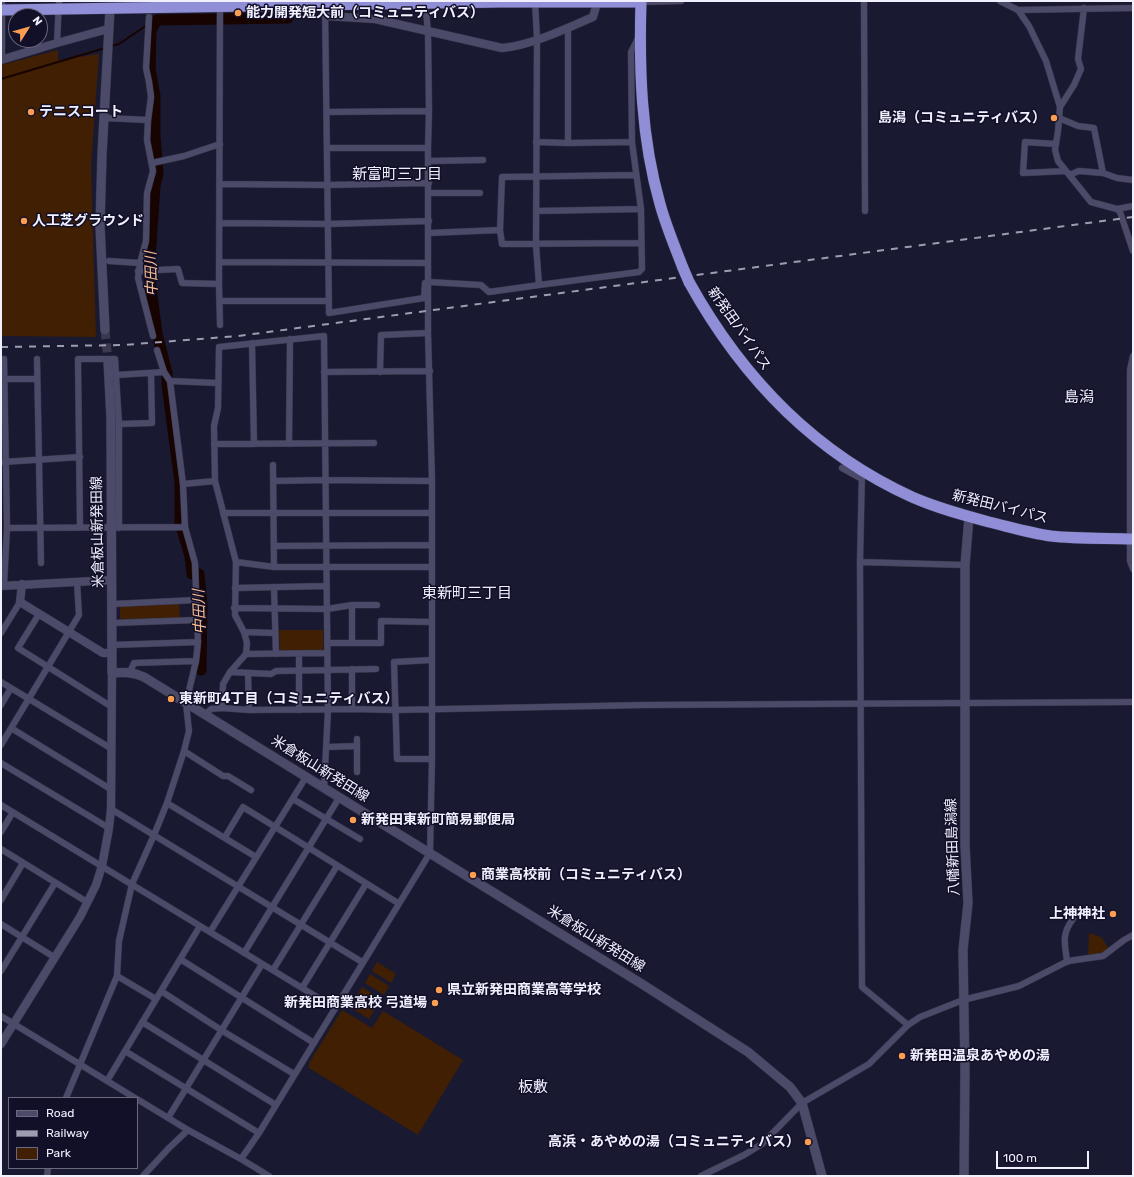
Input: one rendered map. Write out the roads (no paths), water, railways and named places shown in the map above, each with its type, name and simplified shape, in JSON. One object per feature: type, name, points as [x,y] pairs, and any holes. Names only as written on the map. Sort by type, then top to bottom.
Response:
[{"type":"highway","points":[[2,7],[178,4],[220,7],[294,4],[325,11],[425,3],[641,2]]},
{"type":"highway","name":"新発田バイパス","points":[[641,2],[640,33],[642,87],[647,142],[666,225],[689,282],[728,345],[761,386],[794,419],[862,474],[912,497],[970,517],[1050,536],[1132,539]]},
{"type":"main road","points":[[105,330],[100,226],[110,5]]},
{"type":"main road","name":"米倉板山新発田線","points":[[108,361],[115,528],[112,580],[112,673],[130,672],[144,677],[642,984],[748,1052],[790,1087],[802,1103],[822,1176]]},
{"type":"main road","name":"八幡新田島潟線","points":[[964,1176],[965,1072],[963,950],[968,903],[965,844],[965,565],[970,517]]},
{"type":"street","points":[[641,2],[681,1]]},
{"type":"street","points":[[864,1],[865,211]]},
{"type":"street","points":[[1000,1],[1018,10],[1133,8]]},
{"type":"street","points":[[1071,1],[1071,8]]},
{"type":"street","points":[[535,2],[537,39],[536,245],[539,285]]},
{"type":"street","points":[[241,1159],[260,1133],[362,962],[430,853],[432,759],[432,481],[428,333],[428,32],[425,3]]},
{"type":"street","points":[[597,3],[594,17],[537,39],[513,47],[502,48],[375,19],[325,11],[329,313],[424,298],[425,283],[429,282],[481,285],[489,292],[639,272],[642,269],[641,209],[632,142],[632,52],[640,33]]},
{"type":"street","points":[[57,43],[59,5]]},
{"type":"street","points":[[2,7],[2,60],[108,29]]},
{"type":"street","points":[[220,7],[220,325]]},
{"type":"street","points":[[1060,107],[1074,86],[1081,69],[1078,59],[1084,8]]},
{"type":"street","points":[[1018,10],[1029,26],[1046,61],[1060,107],[1055,150],[1058,161],[1091,202],[1117,209],[1133,206]]},
{"type":"street","points":[[149,17],[146,68],[150,82],[151,97],[147,140],[152,163],[152,171],[147,193],[146,241],[138,271],[138,278],[153,336]]},
{"type":"street","points":[[568,28],[568,143]]},
{"type":"street","points":[[326,112],[429,111]]},
{"type":"street","points":[[104,118],[148,120]]},
{"type":"street","points":[[1059,118],[1078,126],[1094,128],[1104,173]]},
{"type":"street","points":[[536,142],[632,142]]},
{"type":"street","points":[[1056,144],[1024,142],[1023,173],[1067,173],[1079,171],[1104,173],[1117,178],[1133,180]]},
{"type":"street","points":[[152,163],[184,156],[220,144]]},
{"type":"street","points":[[327,148],[428,148]]},
{"type":"street","points":[[428,161],[483,160]]},
{"type":"street","points":[[636,175],[502,177],[500,230],[502,244],[536,245],[641,243]]},
{"type":"street","points":[[220,184],[327,185],[429,183]]},
{"type":"street","points":[[429,193],[480,193]]},
{"type":"street","points":[[536,211],[641,209]]},
{"type":"street","points":[[1117,209],[1120,212],[1133,251]]},
{"type":"street","points":[[220,223],[328,224],[429,221]]},
{"type":"street","points":[[429,233],[500,230]]},
{"type":"street","points":[[109,261],[140,263]]},
{"type":"street","points":[[220,262],[428,263]]},
{"type":"street","points":[[138,271],[178,269],[182,283],[219,284]]},
{"type":"street","points":[[220,301],[329,302]]},
{"type":"street","points":[[380,372],[381,335],[428,333]]},
{"type":"street","points":[[222,708],[223,684],[230,672],[246,654],[247,643],[244,632],[235,614],[236,562],[215,481],[214,426],[218,408],[219,347],[324,336],[328,710],[324,788]]},
{"type":"street","points":[[289,444],[290,339]]},
{"type":"street","points":[[252,343],[254,444]]},
{"type":"street","points":[[66,1097],[116,976],[119,941],[132,884],[168,803],[189,731],[186,703],[196,661],[198,642],[195,562],[185,527],[183,484],[170,381],[164,372],[157,350]]},
{"type":"street","points":[[1133,356],[1130,370],[1132,539],[1130,561],[1133,569]]},
{"type":"street","points":[[4,359],[3,462],[4,511],[7,528],[2,585],[112,580]]},
{"type":"street","points":[[37,359],[41,563]]},
{"type":"street","points":[[80,527],[78,359],[115,359],[119,424],[115,528]]},
{"type":"street","points":[[324,372],[430,371]]},
{"type":"street","points":[[117,375],[164,372]]},
{"type":"street","points":[[119,424],[152,423],[151,373]]},
{"type":"street","points":[[4,379],[37,379]]},
{"type":"street","points":[[170,381],[218,383]]},
{"type":"street","points":[[214,444],[374,443]]},
{"type":"street","points":[[3,462],[80,457]]},
{"type":"street","points":[[273,465],[274,567]]},
{"type":"street","points":[[842,468],[862,474],[860,562],[862,986],[908,1025]]},
{"type":"street","points":[[183,484],[215,481]]},
{"type":"street","points":[[274,481],[432,481]]},
{"type":"street","points":[[223,513],[432,513]]},
{"type":"street","points":[[7,528],[185,527]]},
{"type":"street","points":[[274,546],[432,545]]},
{"type":"street","points":[[236,562],[274,567],[432,566]]},
{"type":"street","points":[[860,562],[965,565]]},
{"type":"street","points":[[1,745],[78,615],[77,582]]},
{"type":"street","points":[[1,634],[20,602],[22,584]]},
{"type":"street","points":[[235,588],[326,586]]},
{"type":"street","points":[[274,587],[276,654]]},
{"type":"street","points":[[113,604],[196,600]]},
{"type":"street","points":[[20,602],[103,653],[112,649],[198,642]]},
{"type":"street","points":[[234,608],[326,609],[352,605],[377,605]]},
{"type":"street","points":[[352,605],[352,643]]},
{"type":"street","points":[[39,614],[18,648],[112,707]]},
{"type":"street","points":[[112,623],[196,620]]},
{"type":"street","points":[[327,644],[381,643],[381,621],[432,622]]},
{"type":"street","points":[[244,632],[275,632]]},
{"type":"street","points":[[246,654],[327,653]]},
{"type":"street","points":[[299,654],[299,710]]},
{"type":"street","points":[[432,660],[394,662],[397,759],[432,759]]},
{"type":"street","points":[[130,672],[134,663],[196,661]]},
{"type":"street","points":[[352,669],[352,709]]},
{"type":"street","points":[[230,672],[271,674],[276,671],[376,669]]},
{"type":"street","points":[[1,1044],[80,917],[96,885],[102,866],[109,828],[112,790],[112,673]]},
{"type":"street","points":[[248,673],[249,710]]},
{"type":"street","points":[[1,682],[112,749]]},
{"type":"street","points":[[1,705],[11,688]]},
{"type":"street","points":[[205,715],[211,709],[222,708],[249,710],[396,710],[651,705],[861,705],[1133,702]]},
{"type":"street","points":[[11,728],[112,790]]},
{"type":"street","points":[[357,739],[357,772]]},
{"type":"street","points":[[327,746],[357,746]]},
{"type":"street","points":[[184,751],[223,776],[228,776],[251,790]]},
{"type":"street","points":[[1,763],[109,828]]},
{"type":"street","points":[[210,932],[306,777]]},
{"type":"street","points":[[244,953],[339,798]]},
{"type":"street","points":[[293,799],[360,839]]},
{"type":"street","points":[[168,803],[256,857]]},
{"type":"street","points":[[1,805],[335,1008]]},
{"type":"street","points":[[225,837],[243,808],[398,903]]},
{"type":"street","points":[[111,809],[362,962]]},
{"type":"street","points":[[1,832],[13,812]]},
{"type":"street","points":[[1,849],[87,902]]},
{"type":"street","points":[[1,900],[23,863]]},
{"type":"street","points":[[273,970],[337,866]]},
{"type":"street","points":[[1,971],[55,883]]},
{"type":"street","points":[[302,988],[366,884]]},
{"type":"street","points":[[1067,962],[1064,938],[1066,928],[1073,919]]},
{"type":"street","points":[[1,924],[54,957]]},
{"type":"street","points":[[107,1081],[200,926]]},
{"type":"street","points":[[701,1176],[744,1155],[762,1144],[802,1103],[869,1064],[908,1025],[920,1017],[963,1000],[1019,986],[1067,962],[1103,956],[1133,935]]},
{"type":"street","points":[[180,959],[314,1043]]},
{"type":"street","points":[[168,1118],[262,964]]},
{"type":"street","points":[[116,976],[156,999]]},
{"type":"street","points":[[161,991],[294,1074]]},
{"type":"street","points":[[1,1016],[134,1097]]},
{"type":"street","points":[[142,1022],[276,1104]]},
{"type":"street","points":[[125,1051],[260,1133]]},
{"type":"street","points":[[138,1099],[188,1130],[269,1176]]},
{"type":"street","points":[[143,1176],[188,1130]]},
{"type":"waterway","name":"中田川","points":[[201,670],[202,605],[199,574],[192,574],[190,556],[180,523],[180,482],[167,385],[167,373],[157,334],[149,272],[155,186],[158,174],[155,136],[155,96],[150,69],[151,30],[157,20],[288,18],[295,1]]},
{"type":"waterway","name":"中田川","points":[[151,23],[157,20]]},
{"type":"waterway","points":[[111,46],[119,44],[147,25]]},
{"type":"waterway","points":[[1,79],[105,48]]},
{"type":"waterway","points":[[1,253],[1,349]]},
{"type":"waterway","points":[[1,390],[1,532]]},
{"type":"tunnel","points":[[105,330],[108,361]]},
{"type":"railway","points":[[1,347],[123,345],[238,336],[1133,217]]},
{"type":"place","name":"能力開発短大前（コミュニティバス）","points":[[238,13]]},
{"type":"place","name":"テニスコート","points":[[31,112]]},
{"type":"place","name":"島潟（コミュニティバス）","points":[[1054,118]]},
{"type":"place","name":"人工芝グラウンド","points":[[24,221]]},
{"type":"place","name":"東新町4丁目（コミュニティバス）","points":[[171,699]]},
{"type":"place","name":"新発田東新町簡易郵便局","points":[[353,820]]},
{"type":"place","name":"商業高校前（コミュニティバス）","points":[[473,875]]},
{"type":"place","name":"上神神社","points":[[1113,914]]},
{"type":"place","name":"県立新発田商業高等学校","points":[[439,990]]},
{"type":"place","name":"新発田商業高校 弓道場","points":[[435,1003]]},
{"type":"place","name":"新発田温泉あやめの湯","points":[[902,1056]]},
{"type":"place","name":"高浜・あやめの湯（コミュニティバス）","points":[[808,1142]]},
{"type":"district","name":"新富町三丁目","points":[[397,175]]},
{"type":"district","name":"島潟","points":[[1079,398]]},
{"type":"district","name":"東新町三丁目","points":[[467,594]]},
{"type":"district","name":"板敷","points":[[533,1088]]}]
